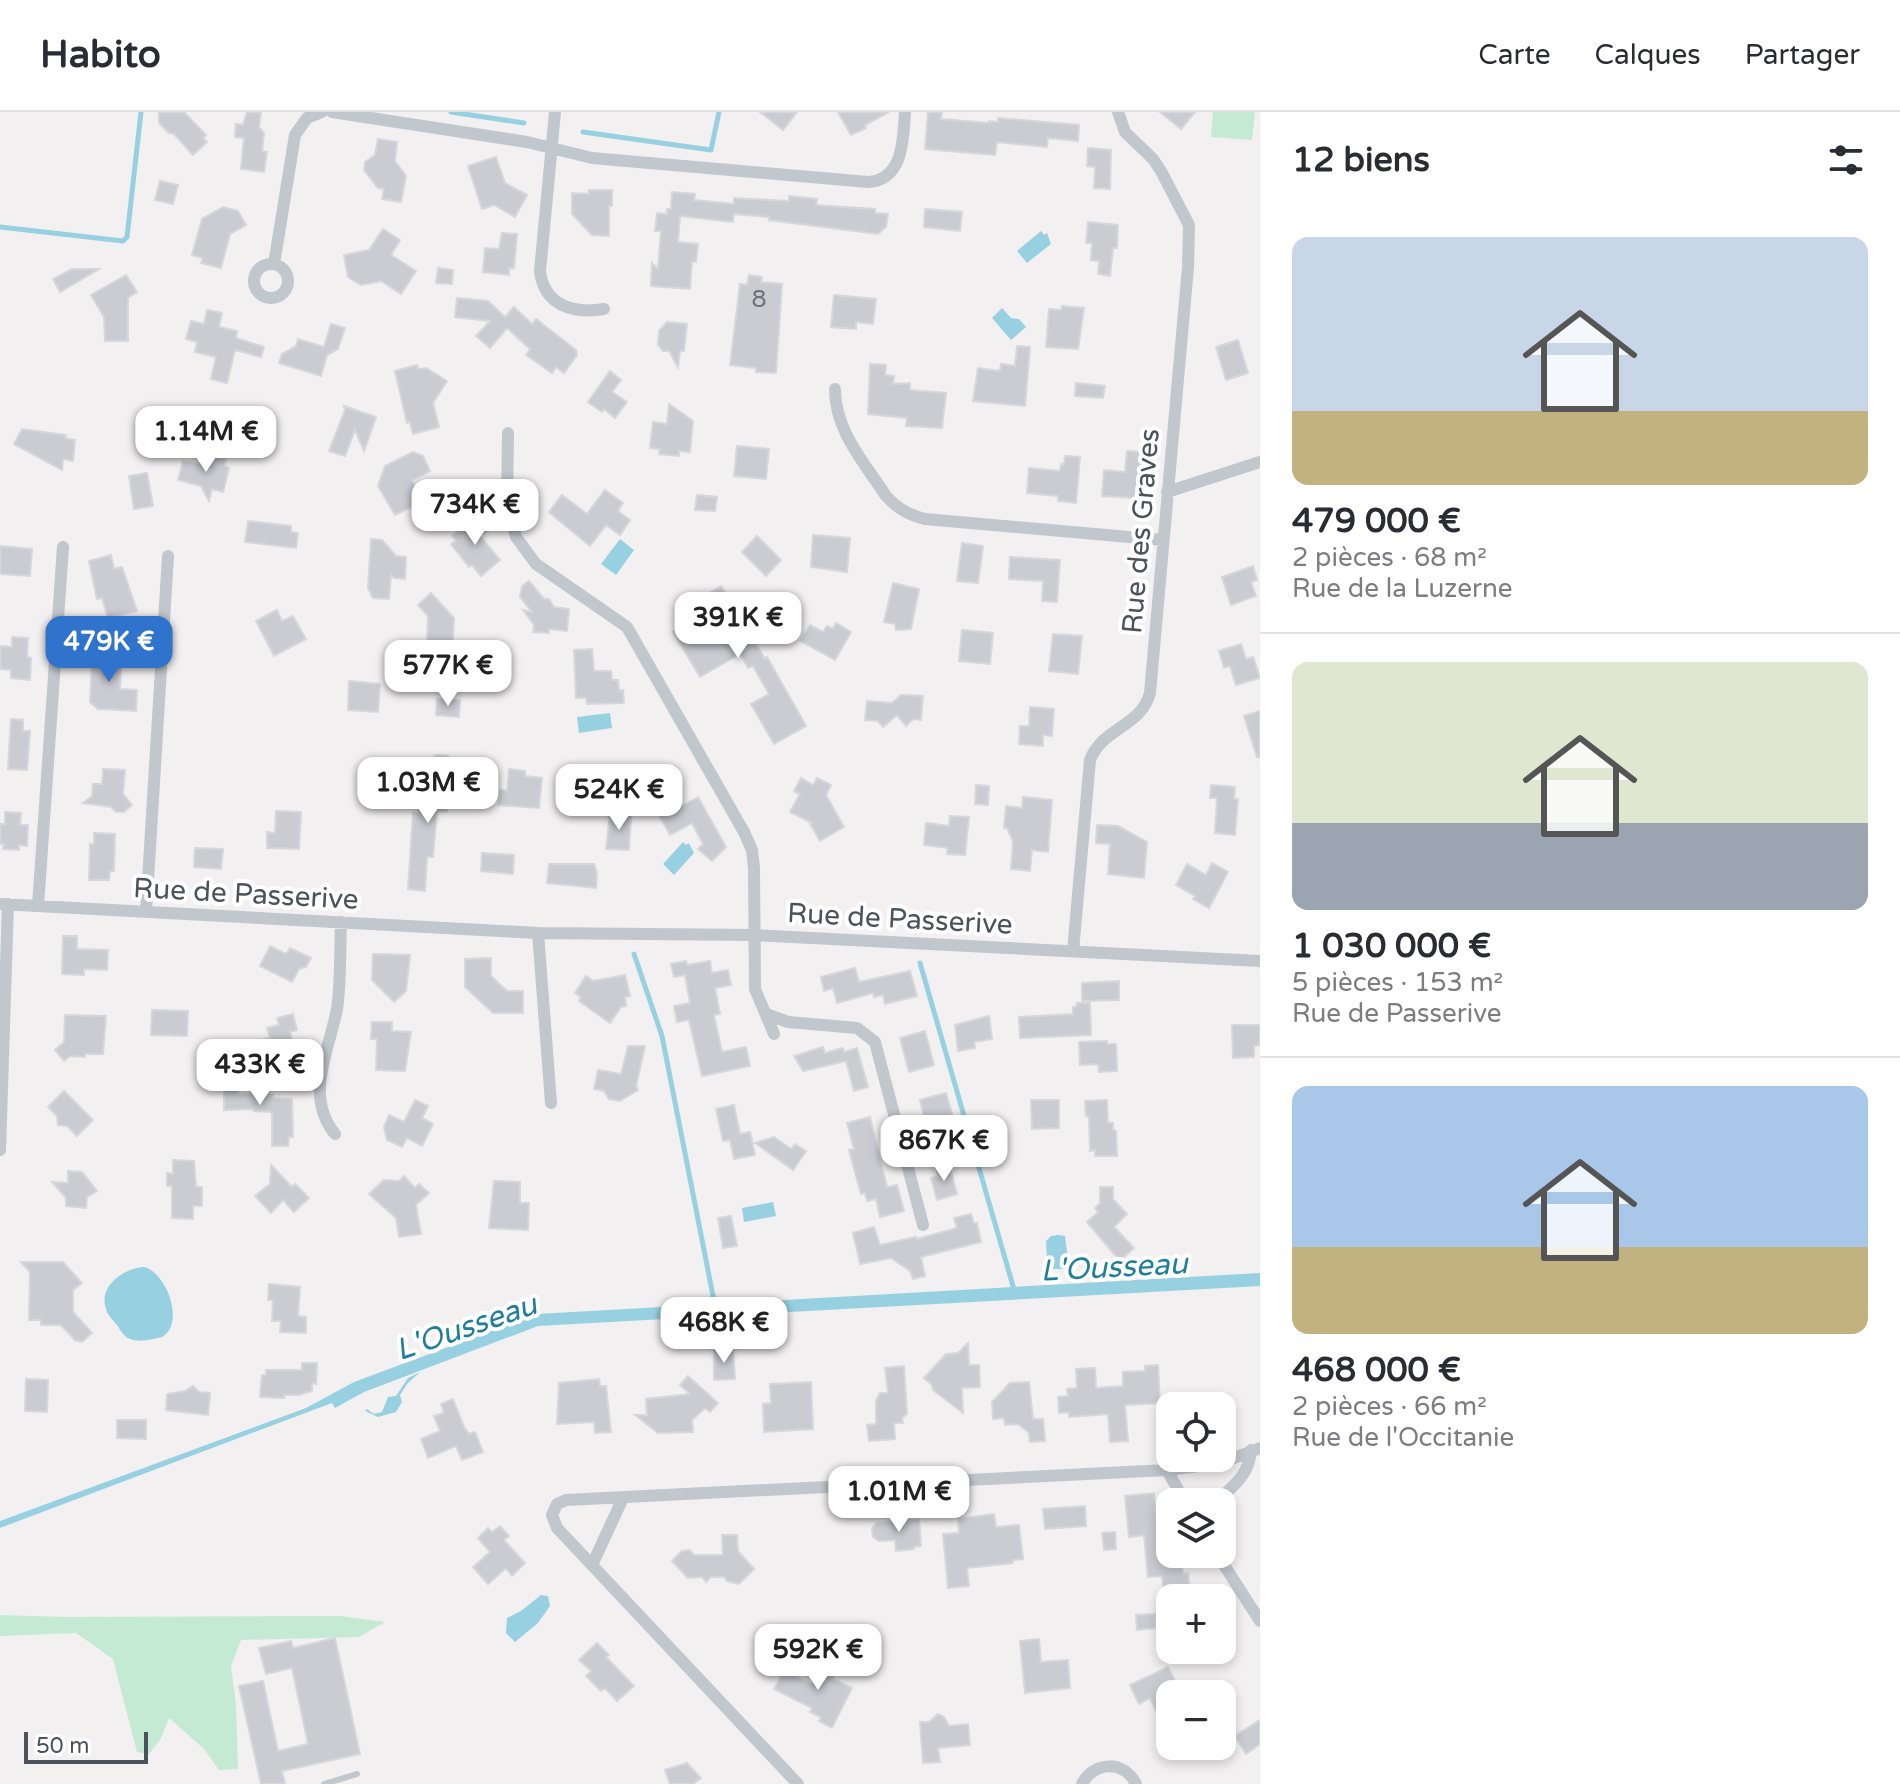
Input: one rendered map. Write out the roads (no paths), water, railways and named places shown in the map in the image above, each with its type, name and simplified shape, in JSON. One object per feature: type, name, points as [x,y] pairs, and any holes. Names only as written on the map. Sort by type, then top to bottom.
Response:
[{"type":"street","points":[[274,264],[293,142],[302,115],[322,112]]},
{"type":"street","points":[[332,112],[553,148],[592,158],[875,182],[886,177],[899,160],[905,112]]},
{"type":"street","points":[[555,112],[540,271],[543,284],[552,298],[579,312],[604,309]]},
{"type":"street","name":"Rue des Graves","points":[[1073,951],[1087,768],[1099,742],[1137,716],[1148,701],[1188,267],[1189,225],[1161,171],[1125,132],[1118,112]]},
{"type":"street","points":[[835,389],[838,418],[845,435],[886,496],[894,505],[912,515],[925,519],[1163,540]]},
{"type":"street","points":[[508,433],[507,504],[516,537],[536,564],[613,615],[633,634],[749,842],[754,868],[755,989],[774,1034]]},
{"type":"street","points":[[1167,492],[1260,462]]},
{"type":"street","points":[[38,906],[63,547]]},
{"type":"street","points":[[146,912],[168,556]]},
{"type":"street","points":[[0,1147],[4,904]]},
{"type":"street","name":"Rue de Passerive","points":[[4,904],[538,933],[753,935],[1260,961]]},
{"type":"street","points":[[335,1134],[320,1107],[324,1056],[337,1007],[341,922]]},
{"type":"street","points":[[538,933],[551,1103]]},
{"type":"street","points":[[766,1014],[788,1022],[857,1028],[875,1042],[923,1225]]},
{"type":"street","points":[[1236,1457],[1255,1449]]},
{"type":"street","points":[[1232,1488],[1246,1473],[1255,1449]]},
{"type":"street","points":[[798,1784],[557,1528],[553,1508],[566,1500],[1156,1471]]},
{"type":"street","points":[[592,1565],[623,1498]]},
{"type":"street","points":[[1226,1568],[1260,1621]]},
{"type":"street","points":[[1082,1784],[1092,1771],[1102,1766],[1114,1766],[1125,1770],[1136,1784]]},
{"type":"lane","points":[[324,1784],[357,1774]]},
{"type":"water","points":[[1041,231],[1044,235],[1047,233],[1051,244],[1027,263],[1017,251]]},
{"type":"water","points":[[1002,308],[1026,327],[1011,340],[992,318]]},
{"type":"water","points":[[620,539],[634,550],[616,575],[601,564]]},
{"type":"water","points":[[610,713],[612,728],[579,733],[577,717]]},
{"type":"water","points":[[683,842],[686,845],[689,843],[694,853],[674,875],[663,864]]},
{"type":"water","points":[[773,1202],[776,1216],[744,1222],[742,1208]]},
{"type":"water","points":[[1058,1235],[1065,1236],[1068,1260],[1064,1269],[1053,1269],[1047,1260],[1046,1241]]},
{"type":"water","points":[[144,1267],[152,1271],[166,1288],[173,1310],[169,1330],[162,1337],[138,1341],[123,1334],[108,1314],[105,1301],[114,1280],[128,1271]]},
{"type":"water","points":[[1260,1273],[1260,1286],[538,1326],[364,1392],[335,1408],[332,1403],[0,1528],[0,1521],[306,1408],[354,1382],[537,1314]]},
{"type":"water","points":[[420,1372],[400,1395],[402,1402],[396,1412],[378,1417],[365,1411],[367,1409],[374,1414],[382,1412],[388,1397],[396,1396],[408,1378]]},
{"type":"water","points":[[541,1595],[548,1596],[550,1606],[538,1623],[515,1642],[506,1633],[507,1618]]},
{"type":"waterway","points":[[0,227],[123,241],[127,237],[141,112]]},
{"type":"waterway","points":[[451,112],[524,123]]},
{"type":"waterway","points":[[583,132],[711,150],[719,112]]},
{"type":"waterway","points":[[634,954],[662,1036],[716,1311]]},
{"type":"waterway","points":[[920,963],[1015,1293]]},
{"type":"water label","name":"L'Ousseau","points":[[1114,1267]]},
{"type":"water label","name":"L'Ousseau","points":[[466,1327]]}]
